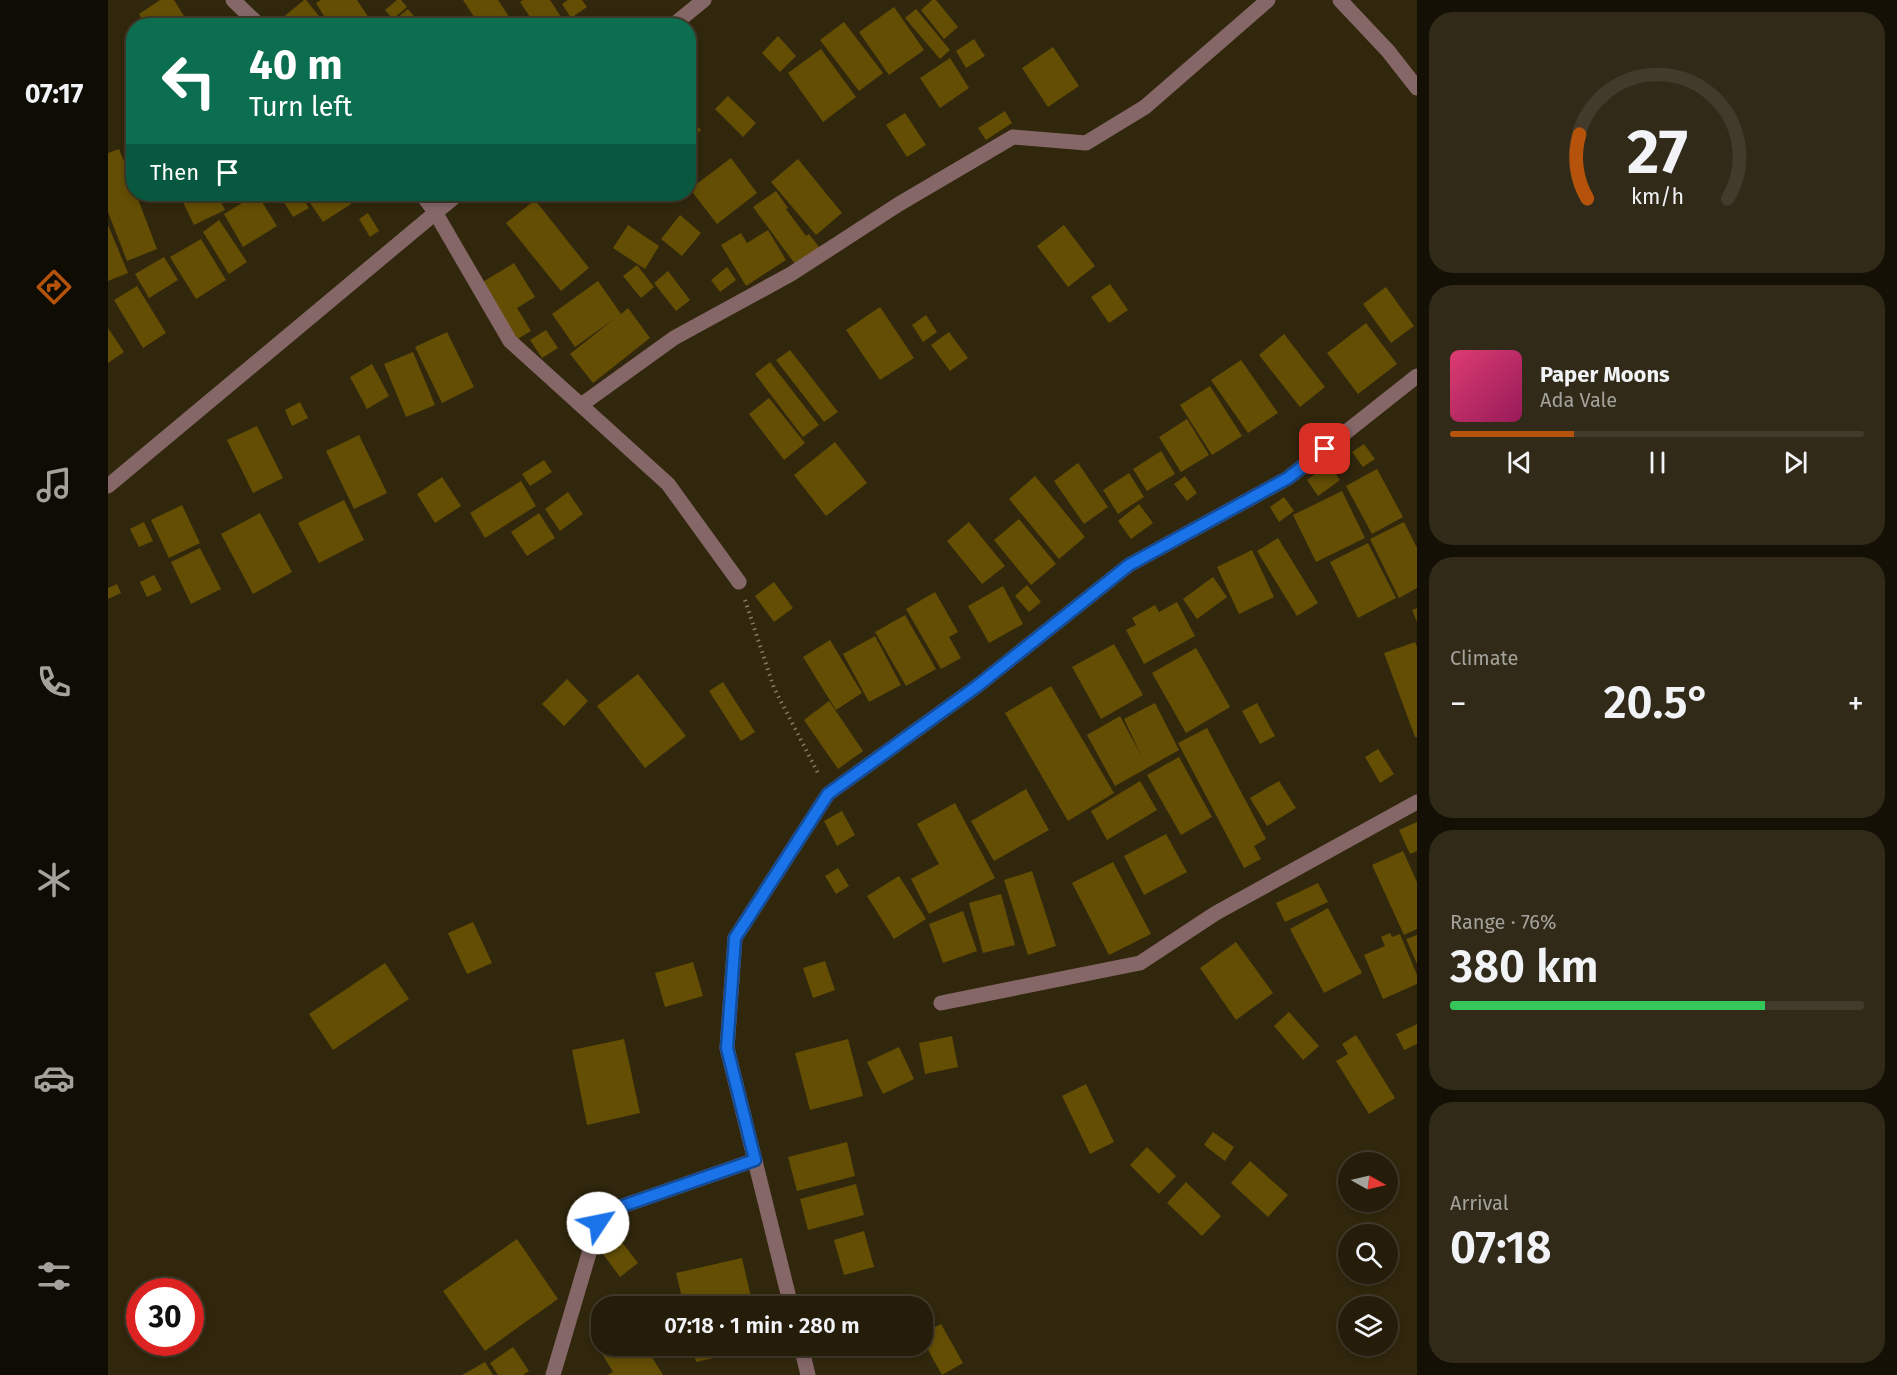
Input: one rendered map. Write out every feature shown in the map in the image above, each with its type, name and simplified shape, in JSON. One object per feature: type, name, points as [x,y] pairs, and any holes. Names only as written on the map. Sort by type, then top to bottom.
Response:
[{"type":"street","points":[[233,0],[252,18]]},
{"type":"street","points":[[682,18],[704,0]]},
{"type":"street","points":[[581,405],[674,338],[791,274],[898,204],[1013,137],[1086,143],[1145,107],[1268,0]]},
{"type":"street","points":[[1340,0],[1388,51],[1417,88]]},
{"type":"street","points":[[427,201],[510,341],[668,484],[739,582]]},
{"type":"street","points":[[108,486],[449,201]]},
{"type":"street","points":[[789,1296],[727,1048],[735,938],[828,794],[976,687],[1129,565],[1288,478],[1417,376]]},
{"type":"street","points":[[940,1003],[1140,963],[1216,914],[1417,802]]},
{"type":"street","points":[[553,1375],[598,1223],[611,1210],[755,1160]]},
{"type":"street","points":[[803,1356],[808,1375]]},
{"type":"path","points":[[739,582],[774,688],[828,794]]},
{"type":"building","points":[[160,0],[174,0],[185,18],[141,18],[139,14]]},
{"type":"building","points":[[306,0],[321,18],[282,18]]},
{"type":"building","points":[[321,0],[357,0],[369,18],[325,18],[316,3]]},
{"type":"building","points":[[397,0],[401,0],[407,7],[394,18],[385,10]]},
{"type":"building","points":[[463,0],[498,0],[510,18],[475,18]]},
{"type":"building","points":[[550,0],[562,18],[531,18],[520,2]]},
{"type":"building","points":[[568,0],[582,0],[587,7],[571,18],[562,4]]},
{"type":"building","points":[[932,0],[936,0],[958,27],[944,39],[921,10]]},
{"type":"building","points":[[894,7],[924,50],[889,75],[859,32]]},
{"type":"building","points":[[408,9],[416,18],[397,18]]},
{"type":"building","points":[[916,9],[950,50],[940,59],[905,18]]},
{"type":"building","points":[[844,22],[883,73],[859,91],[820,40]]},
{"type":"building","points":[[778,36],[796,56],[780,72],[762,53]]},
{"type":"building","points":[[974,39],[985,56],[966,68],[956,51]]},
{"type":"building","points":[[1053,47],[1079,86],[1048,107],[1022,68]]},
{"type":"building","points":[[821,49],[856,97],[823,122],[788,73]]},
{"type":"building","points":[[950,58],[969,88],[940,108],[920,78]]},
{"type":"building","points":[[728,96],[756,123],[743,137],[715,109]]},
{"type":"building","points":[[1005,111],[1012,123],[986,140],[978,128]]},
{"type":"building","points":[[905,113],[926,145],[907,157],[886,125]]},
{"type":"building","points":[[696,125],[701,130],[696,135]]},
{"type":"building","points":[[119,149],[126,166],[126,201],[139,201],[157,249],[127,261],[108,212],[108,153]]},
{"type":"building","points":[[731,158],[757,193],[717,224],[696,197],[696,184]]},
{"type":"building","points":[[798,159],[842,213],[816,235],[771,182]]},
{"type":"building","points":[[776,191],[806,236],[809,234],[822,251],[798,268],[753,207]]},
{"type":"building","points":[[182,201],[220,201],[225,210],[194,225]]},
{"type":"building","points":[[245,201],[261,201],[277,226],[243,247],[224,214]]},
{"type":"building","points":[[283,201],[304,201],[309,208],[293,217]]},
{"type":"building","points":[[309,201],[349,201],[351,204],[323,222]]},
{"type":"building","points":[[536,201],[589,268],[561,291],[506,223]]},
{"type":"building","points":[[368,213],[379,231],[370,237],[359,219]]},
{"type":"building","points":[[680,215],[701,233],[682,256],[661,239]]},
{"type":"building","points":[[219,220],[247,262],[229,274],[203,232]]},
{"type":"building","points":[[108,225],[128,273],[108,281]]},
{"type":"building","points":[[628,225],[659,246],[645,269],[613,248]]},
{"type":"building","points":[[1064,225],[1095,266],[1068,287],[1037,246]]},
{"type":"building","points":[[768,230],[786,260],[746,286],[721,245],[741,233],[747,243]]},
{"type":"building","points":[[201,239],[226,280],[196,299],[170,257]]},
{"type":"building","points":[[164,257],[178,280],[149,298],[135,274]]},
{"type":"building","points":[[514,263],[535,297],[517,308],[531,331],[516,340],[481,283]]},
{"type":"building","points":[[637,265],[654,287],[641,298],[623,276]]},
{"type":"building","points":[[727,267],[736,280],[720,292],[711,280]]},
{"type":"building","points":[[668,271],[690,300],[676,311],[654,283]]},
{"type":"building","points":[[598,281],[621,314],[628,308],[650,338],[593,383],[570,354],[614,319],[575,347],[552,314]]},
{"type":"building","points":[[1110,284],[1128,310],[1109,323],[1091,297]]},
{"type":"building","points":[[137,286],[166,333],[143,348],[114,300]]},
{"type":"building","points":[[1386,287],[1414,326],[1391,343],[1363,304]]},
{"type":"building","points":[[880,307],[914,358],[880,380],[846,330]]},
{"type":"building","points":[[926,315],[937,332],[923,342],[912,325]]},
{"type":"building","points":[[1366,323],[1397,364],[1358,394],[1327,353]]},
{"type":"building","points":[[108,328],[124,352],[108,363]]},
{"type":"building","points":[[546,330],[558,348],[542,358],[530,340]]},
{"type":"building","points":[[447,332],[474,387],[442,403],[415,347]]},
{"type":"building","points":[[949,332],[968,358],[950,371],[931,345]]},
{"type":"building","points":[[1284,334],[1325,387],[1300,407],[1259,355]]},
{"type":"building","points":[[790,350],[838,412],[824,422],[776,360]]},
{"type":"building","points":[[413,352],[435,405],[406,417],[384,364]]},
{"type":"building","points":[[1241,360],[1278,413],[1248,433],[1211,380]]},
{"type":"building","points":[[770,362],[819,425],[803,437],[755,374]]},
{"type":"building","points":[[372,364],[389,396],[367,409],[350,377]]},
{"type":"building","points":[[1210,386],[1242,436],[1212,455],[1180,405]]},
{"type":"building","points":[[769,398],[805,443],[784,460],[749,414]]},
{"type":"building","points":[[300,402],[308,418],[292,426],[285,410]]},
{"type":"building","points":[[1187,419],[1209,455],[1181,472],[1159,437]]},
{"type":"building","points":[[257,426],[283,478],[253,493],[227,440]]},
{"type":"building","points":[[359,435],[387,493],[354,509],[326,451]]},
{"type":"building","points":[[835,442],[867,483],[826,516],[794,475]]},
{"type":"building","points":[[1364,444],[1375,459],[1363,467],[1352,452]]},
{"type":"building","points":[[1161,451],[1175,474],[1147,491],[1133,469]]},
{"type":"building","points":[[544,460],[552,472],[530,486],[522,474]]},
{"type":"building","points":[[1078,463],[1108,507],[1084,524],[1054,481]]},
{"type":"building","points":[[1329,464],[1340,480],[1318,496],[1307,480]]},
{"type":"building","points":[[1377,469],[1403,517],[1372,534],[1346,486]]},
{"type":"building","points":[[1129,473],[1144,497],[1118,514],[1103,490]]},
{"type":"building","points":[[1035,476],[1085,537],[1059,559],[1009,499]]},
{"type":"building","points":[[1185,476],[1197,493],[1187,501],[1174,484]]},
{"type":"building","points":[[442,477],[461,506],[435,523],[417,494]]},
{"type":"building","points":[[521,481],[536,506],[485,538],[470,513]]},
{"type":"building","points":[[1342,491],[1365,538],[1316,562],[1293,515]]},
{"type":"building","points":[[568,492],[583,514],[560,531],[545,509]]},
{"type":"building","points":[[1284,497],[1294,511],[1279,522],[1270,507]]},
{"type":"building","points":[[344,500],[364,540],[319,563],[298,523]]},
{"type":"building","points":[[1139,504],[1153,523],[1131,539],[1118,521]]},
{"type":"building","points":[[182,505],[200,543],[169,558],[151,520]]},
{"type":"building","points":[[260,513],[292,572],[253,594],[221,534]]},
{"type":"building","points":[[539,513],[555,538],[527,556],[511,532]]},
{"type":"building","points":[[1019,519],[1056,564],[1031,585],[994,540]]},
{"type":"building","points":[[144,522],[153,541],[139,547],[130,529]]},
{"type":"building","points":[[969,522],[1005,566],[982,584],[947,541]]},
{"type":"building","points":[[1404,522],[1417,548],[1417,588],[1399,598],[1370,539]]},
{"type":"building","points":[[1278,538],[1318,603],[1297,616],[1257,551]]},
{"type":"building","points":[[1368,543],[1396,598],[1358,618],[1330,562]]},
{"type":"building","points":[[200,548],[221,589],[191,604],[171,562]]},
{"type":"building","points":[[1252,550],[1274,597],[1239,614],[1217,567]]},
{"type":"building","points":[[154,575],[162,590],[147,597],[140,582]]},
{"type":"building","points":[[1213,577],[1227,597],[1197,619],[1183,599]]},
{"type":"building","points":[[774,582],[793,608],[774,622],[755,596]]},
{"type":"building","points":[[117,584],[121,593],[108,599],[108,588]]},
{"type":"building","points":[[1027,585],[1041,602],[1029,612],[1015,596]]},
{"type":"building","points":[[1003,586],[1023,624],[989,643],[968,606]]},
{"type":"building","points":[[935,592],[958,632],[949,637],[961,658],[941,669],[906,609]]},
{"type":"building","points":[[1177,602],[1195,636],[1144,664],[1126,630],[1136,625],[1132,618],[1155,605],[1159,612]]},
{"type":"building","points":[[1417,608],[1417,622],[1412,610]]},
{"type":"building","points":[[905,615],[936,669],[906,686],[875,632]]},
{"type":"building","points":[[875,636],[901,685],[869,702],[843,654]]},
{"type":"building","points":[[830,640],[862,693],[836,710],[803,657]]},
{"type":"building","points":[[1415,642],[1417,647],[1417,737],[1415,737],[1384,653]]},
{"type":"building","points":[[1114,644],[1143,695],[1101,719],[1072,667]]},
{"type":"building","points":[[1196,648],[1230,707],[1186,733],[1152,673]]},
{"type":"building","points":[[638,674],[686,736],[645,768],[597,706]]},
{"type":"building","points":[[567,679],[588,701],[564,726],[542,704]]},
{"type":"building","points":[[723,682],[755,732],[741,741],[709,691]]},
{"type":"building","points":[[1051,686],[1114,793],[1068,821],[1005,713]]},
{"type":"building","points":[[829,701],[863,751],[838,769],[804,720]]},
{"type":"building","points":[[1155,703],[1179,750],[1115,786],[1087,735],[1120,716],[1142,757],[1124,719]]},
{"type":"building","points":[[1257,703],[1275,736],[1260,744],[1242,711]]},
{"type":"building","points":[[1207,728],[1266,839],[1254,846],[1261,859],[1244,868],[1178,743]]},
{"type":"building","points":[[1378,749],[1394,774],[1380,783],[1365,757]]},
{"type":"building","points":[[1179,757],[1212,817],[1181,835],[1147,775]]},
{"type":"building","points":[[1140,781],[1157,810],[1107,840],[1091,811]]},
{"type":"building","points":[[1279,781],[1296,808],[1267,826],[1250,798]]},
{"type":"building","points":[[1026,789],[1049,830],[994,861],[971,821]]},
{"type":"building","points":[[955,803],[995,878],[929,914],[911,879],[939,864],[917,824]]},
{"type":"building","points":[[842,811],[855,835],[837,846],[824,821]]},
{"type":"building","points":[[1417,822],[1417,851],[1410,854],[1399,830]]},
{"type":"building","points":[[1166,834],[1187,872],[1144,895],[1124,856]]},
{"type":"building","points":[[1403,851],[1417,882],[1417,929],[1404,935],[1372,865]]},
{"type":"building","points":[[1113,862],[1151,934],[1109,955],[1072,883]]},
{"type":"building","points":[[838,868],[849,886],[836,894],[825,876]]},
{"type":"building","points":[[1032,871],[1056,946],[1028,955],[1004,880]]},
{"type":"building","points":[[899,876],[926,919],[894,939],[867,896]]},
{"type":"building","points":[[1318,883],[1328,902],[1285,922],[1276,903]]},
{"type":"building","points":[[1001,894],[1015,945],[983,953],[969,903]]},
{"type":"building","points":[[1328,908],[1362,973],[1324,993],[1290,929]]},
{"type":"building","points":[[963,911],[977,951],[943,963],[929,924]]},
{"type":"building","points":[[473,922],[492,963],[467,974],[448,933]]},
{"type":"building","points":[[1390,933],[1392,937],[1400,934],[1417,975],[1417,984],[1383,999],[1364,955],[1385,946],[1381,937]]},
{"type":"building","points":[[1417,935],[1417,964],[1406,939]]},
{"type":"building","points":[[1236,942],[1273,993],[1236,1020],[1200,968]]},
{"type":"building","points":[[825,961],[835,990],[813,998],[803,968]]},
{"type":"building","points":[[693,962],[703,996],[665,1007],[655,973]]},
{"type":"building","points":[[385,963],[409,999],[333,1050],[309,1014]]},
{"type":"building","points":[[1289,1012],[1319,1046],[1303,1060],[1274,1026]]},
{"type":"building","points":[[1417,1024],[1417,1044],[1404,1050],[1396,1034]]},
{"type":"building","points":[[1356,1035],[1395,1098],[1369,1114],[1336,1061],[1348,1054],[1342,1044]]},
{"type":"building","points":[[952,1036],[958,1067],[925,1074],[919,1043]]},
{"type":"building","points":[[624,1039],[640,1113],[587,1125],[572,1050]]},
{"type":"building","points":[[848,1039],[863,1096],[810,1110],[795,1053]]},
{"type":"building","points":[[899,1047],[914,1079],[883,1094],[867,1062]]},
{"type":"building","points":[[1086,1084],[1114,1142],[1090,1154],[1062,1096]]},
{"type":"building","points":[[1213,1132],[1234,1147],[1225,1161],[1204,1145]]},
{"type":"building","points":[[847,1142],[855,1176],[797,1191],[788,1157]]},
{"type":"building","points":[[1147,1147],[1176,1176],[1159,1194],[1130,1165]]},
{"type":"building","points":[[1250,1161],[1288,1195],[1268,1217],[1231,1183]]},
{"type":"building","points":[[1186,1182],[1221,1216],[1202,1236],[1167,1203]]},
{"type":"building","points":[[856,1184],[864,1215],[808,1230],[800,1199]]},
{"type":"building","points":[[864,1231],[874,1267],[844,1275],[834,1240]]},
{"type":"building","points":[[517,1239],[558,1299],[485,1351],[443,1291]]},
{"type":"building","points":[[621,1241],[638,1263],[620,1277],[603,1254]]},
{"type":"building","points":[[742,1258],[751,1296],[682,1296],[676,1273]]},
{"type":"building","points":[[941,1324],[963,1363],[942,1375],[931,1356],[933,1328]]},
{"type":"building","points":[[513,1347],[529,1371],[523,1375],[498,1375],[490,1363]]},
{"type":"building","points":[[603,1356],[651,1356],[663,1375],[607,1375],[613,1372]]},
{"type":"building","points":[[694,1356],[722,1356],[696,1362]]},
{"type":"building","points":[[485,1362],[493,1375],[462,1375]]},
{"type":"route","points":[[598,1223],[611,1210],[755,1160],[727,1048],[735,938],[828,794],[976,687],[1129,565],[1288,478],[1325,449]]}]
